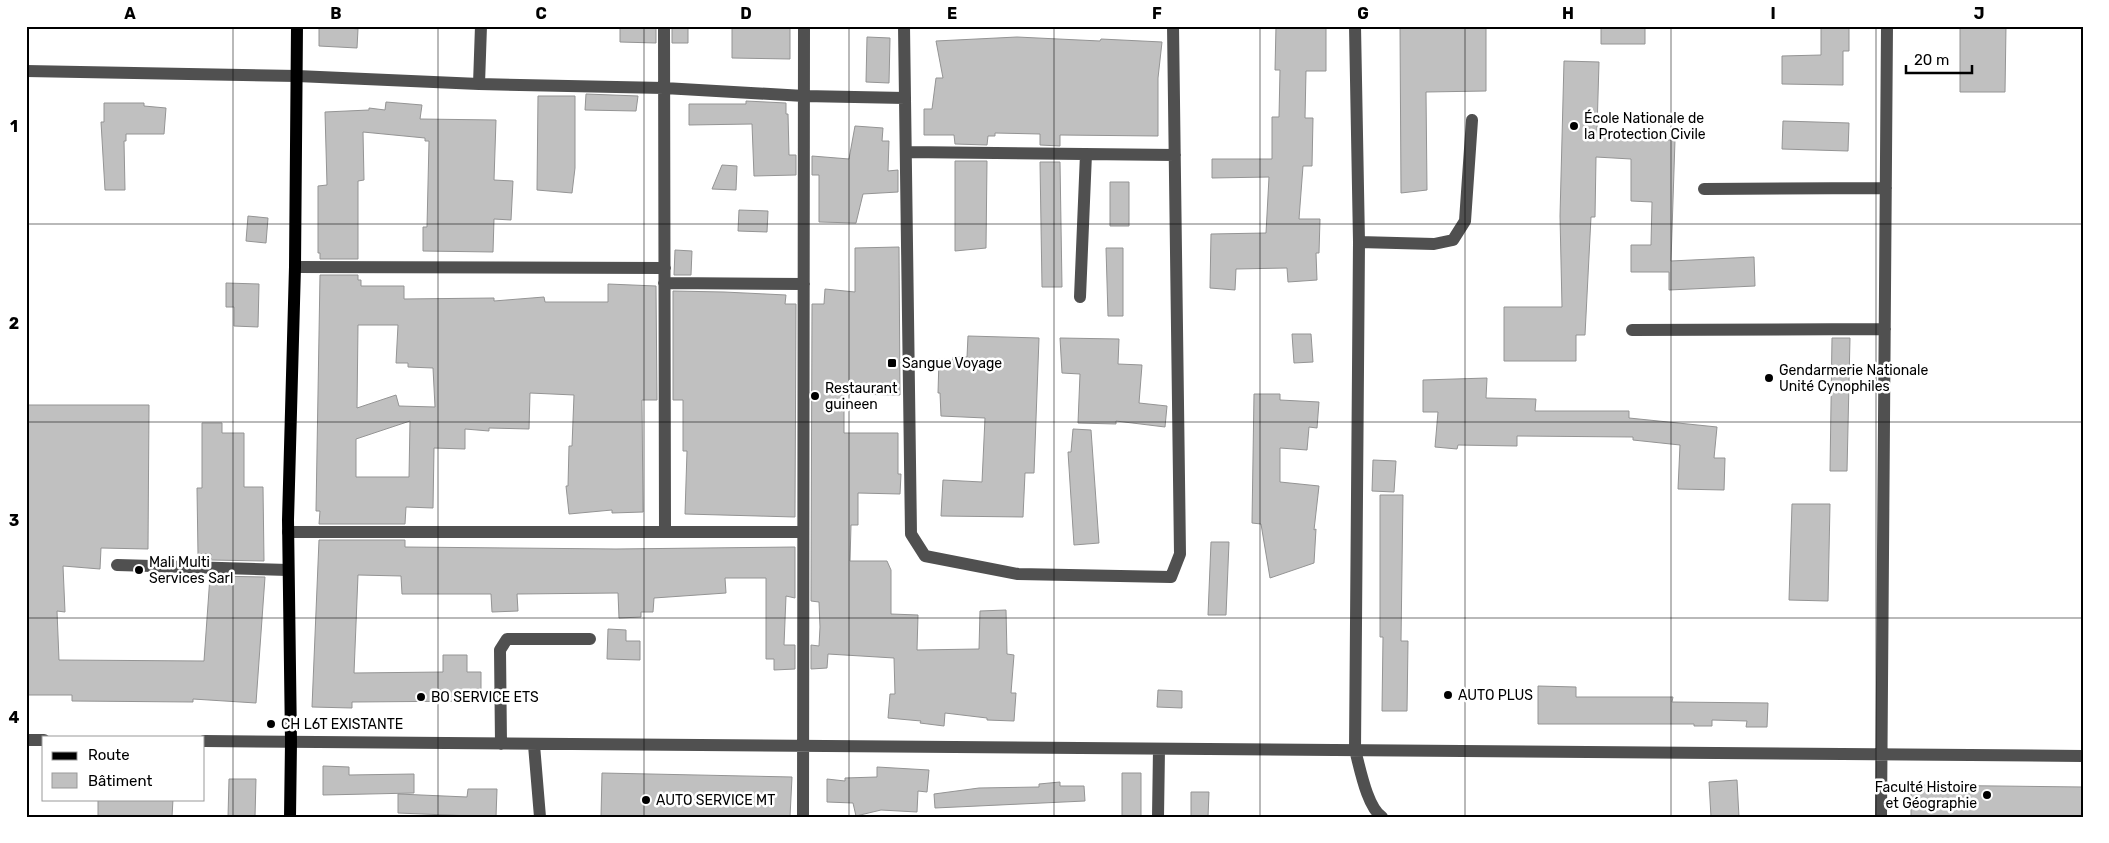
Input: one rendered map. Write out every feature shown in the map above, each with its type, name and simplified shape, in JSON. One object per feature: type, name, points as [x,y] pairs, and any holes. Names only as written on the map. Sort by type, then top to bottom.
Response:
[{"type":"main road","points":[[290,817],[291,742],[288,532],[295,267],[297,26]]},
{"type":"street","points":[[479,84],[481,26]]},
{"type":"street","points":[[664,26],[665,532]]},
{"type":"street","points":[[803,817],[804,26]]},
{"type":"street","points":[[904,26],[911,534],[925,556],[1018,574],[1171,577],[1180,554],[1173,26]]},
{"type":"street","points":[[1355,26],[1359,242],[1355,750],[1367,793],[1378,814],[1382,817]]},
{"type":"street","points":[[1881,817],[1887,26]]},
{"type":"street","points":[[26,71],[297,76],[479,84],[664,88],[804,96],[905,98]]},
{"type":"street","points":[[1359,242],[1434,244],[1453,240],[1465,221],[1472,120]]},
{"type":"street","points":[[906,152],[1175,155]]},
{"type":"street","points":[[1080,297],[1086,154]]},
{"type":"street","points":[[1704,189],[1886,188]]},
{"type":"street","points":[[295,267],[665,268]]},
{"type":"street","points":[[664,283],[804,284]]},
{"type":"street","points":[[1632,330],[1885,329]]},
{"type":"street","points":[[288,532],[803,532]]},
{"type":"street","points":[[117,565],[288,570]]},
{"type":"street","points":[[501,744],[500,650],[507,639],[590,639]]},
{"type":"street","points":[[26,740],[42,740]]},
{"type":"street","points":[[205,741],[2083,756]]},
{"type":"street","points":[[534,744],[540,817]]},
{"type":"street","points":[[1158,817],[1160,749]]},
{"type":"building","points":[[319,26],[349,26],[349,28],[358,29],[357,48],[319,46]]},
{"type":"building","points":[[620,26],[656,26],[656,43],[620,42]]},
{"type":"building","points":[[672,26],[688,26],[688,43],[672,43]]},
{"type":"building","points":[[732,26],[790,26],[790,59],[732,58]]},
{"type":"building","points":[[1276,26],[1326,26],[1326,71],[1306,71],[1305,118],[1313,118],[1312,166],[1303,166],[1299,219],[1320,219],[1319,253],[1316,253],[1317,280],[1288,282],[1287,268],[1236,269],[1235,290],[1210,288],[1211,234],[1266,233],[1269,177],[1212,178],[1212,159],[1272,159],[1272,117],[1279,117],[1280,70],[1275,70]]},
{"type":"building","points":[[1400,26],[1486,26],[1486,91],[1426,92],[1427,190],[1401,193]]},
{"type":"building","points":[[1601,26],[1645,26],[1645,44],[1601,44]]},
{"type":"building","points":[[1821,26],[1849,26],[1849,51],[1843,51],[1843,85],[1782,84],[1782,56],[1821,55]]},
{"type":"building","points":[[1960,26],[2006,26],[2005,92],[1960,92]]},
{"type":"building","points":[[867,37],[890,38],[889,83],[866,82]]},
{"type":"building","points":[[1017,37],[1162,42],[1158,78],[1158,136],[1060,135],[1060,146],[1040,145],[1040,134],[995,133],[995,136],[988,136],[987,145],[955,144],[954,135],[924,135],[924,109],[932,109],[936,78],[943,78],[936,41]]},
{"type":"building","points":[[1564,61],[1599,62],[1597,130],[1660,134],[1660,140],[1675,140],[1671,261],[1754,257],[1755,286],[1669,290],[1669,272],[1631,272],[1631,245],[1651,245],[1652,202],[1631,201],[1631,159],[1596,157],[1595,217],[1591,217],[1585,335],[1576,335],[1576,361],[1504,361],[1504,307],[1562,307],[1560,216]]},
{"type":"building","points":[[586,94],[638,96],[636,111],[585,110]]},
{"type":"building","points":[[538,96],[575,96],[575,168],[572,193],[537,190]]},
{"type":"building","points":[[746,101],[786,103],[789,155],[796,155],[796,175],[754,176],[752,124],[689,125],[689,104],[746,104]]},
{"type":"building","points":[[386,102],[422,105],[420,119],[496,120],[494,180],[513,181],[511,220],[494,219],[493,252],[423,251],[423,227],[427,227],[429,141],[425,141],[425,138],[363,132],[364,180],[358,181],[358,259],[320,259],[320,253],[318,253],[318,186],[327,185],[325,112],[369,110],[369,108],[385,110]]},
{"type":"building","points":[[104,103],[144,103],[144,106],[166,108],[164,134],[126,134],[126,141],[124,141],[125,190],[105,190],[101,122],[104,122]]},
{"type":"building","points":[[1783,121],[1849,123],[1848,151],[1782,149]]},
{"type":"building","points":[[855,126],[883,128],[882,141],[889,141],[888,171],[898,170],[898,192],[863,194],[856,223],[819,222],[819,175],[812,175],[812,156],[849,159]]},
{"type":"building","points":[[955,161],[987,161],[986,248],[955,251]]},
{"type":"building","points":[[1040,162],[1060,162],[1062,287],[1042,287]]},
{"type":"building","points":[[722,165],[737,166],[736,190],[712,189]]},
{"type":"building","points":[[1110,182],[1129,182],[1129,226],[1110,226]]},
{"type":"building","points":[[739,210],[768,211],[767,232],[738,231]]},
{"type":"building","points":[[248,216],[268,218],[266,243],[246,241]]},
{"type":"building","points":[[899,247],[900,395],[844,394],[844,433],[898,433],[898,474],[901,474],[900,494],[858,493],[858,525],[851,525],[850,561],[887,561],[891,570],[891,614],[918,615],[917,650],[979,649],[980,611],[1006,610],[1007,654],[1014,655],[1011,693],[1016,693],[1014,721],[987,720],[987,718],[945,713],[944,726],[920,723],[921,721],[888,718],[890,694],[895,694],[894,658],[828,654],[827,668],[811,669],[811,645],[819,646],[820,627],[819,602],[811,601],[812,304],[824,304],[825,289],[855,292],[855,248]]},
{"type":"building","points":[[1106,248],[1123,248],[1123,316],[1108,316]]},
{"type":"building","points":[[675,250],[692,251],[691,275],[674,275]]},
{"type":"building","points":[[320,275],[358,275],[358,280],[361,280],[361,286],[404,286],[404,299],[494,298],[494,301],[544,297],[545,302],[608,302],[608,284],[656,286],[657,400],[642,400],[643,512],[612,513],[612,510],[569,514],[566,486],[568,486],[569,446],[572,446],[574,395],[530,393],[529,429],[489,428],[489,431],[465,429],[465,449],[434,448],[433,508],[406,507],[405,524],[319,524],[320,511],[316,511]],"holes":[[[358,325],[398,325],[396,363],[408,363],[408,367],[433,368],[435,407],[399,406],[396,395],[357,408]],[[410,421],[409,477],[356,477],[356,439]]]},
{"type":"building","points":[[226,283],[259,284],[258,327],[234,326],[234,307],[226,307]]},
{"type":"building","points":[[673,291],[786,295],[785,304],[796,304],[795,517],[685,514],[687,451],[683,451],[683,400],[673,400]]},
{"type":"building","points":[[1292,334],[1311,334],[1313,362],[1294,363]]},
{"type":"building","points":[[968,336],[1039,338],[1034,473],[1025,473],[1023,517],[941,516],[943,480],[982,482],[985,418],[941,416],[940,393],[938,393],[939,359],[953,360],[953,357],[967,357]]},
{"type":"building","points":[[1060,338],[1119,339],[1118,364],[1142,365],[1139,403],[1167,406],[1165,427],[1116,421],[1116,424],[1078,423],[1080,374],[1062,373]]},
{"type":"building","points":[[1832,338],[1850,338],[1847,471],[1830,471]]},
{"type":"building","points":[[1487,378],[1486,398],[1536,399],[1535,411],[1629,411],[1629,418],[1717,427],[1714,458],[1725,458],[1724,490],[1678,489],[1680,445],[1633,440],[1633,437],[1517,436],[1517,446],[1458,445],[1457,449],[1435,447],[1438,412],[1423,412],[1423,380]]},
{"type":"building","points":[[1254,394],[1280,394],[1280,400],[1319,402],[1317,428],[1309,427],[1307,450],[1280,448],[1280,482],[1319,486],[1314,530],[1316,529],[1314,563],[1270,578],[1261,524],[1252,523]]},
{"type":"building","points":[[26,405],[149,405],[148,549],[101,548],[100,569],[63,566],[65,612],[57,611],[59,660],[204,661],[210,576],[265,577],[256,703],[193,699],[193,702],[72,701],[72,695],[26,695]]},
{"type":"building","points":[[202,423],[222,423],[222,433],[244,433],[244,487],[263,487],[264,561],[211,560],[211,554],[198,554],[197,488],[202,488]]},
{"type":"building","points":[[1073,429],[1091,430],[1099,543],[1074,545],[1068,452],[1071,452]]},
{"type":"building","points":[[1373,460],[1396,461],[1394,492],[1372,491]]},
{"type":"building","points":[[1380,495],[1403,495],[1401,641],[1408,641],[1407,711],[1382,711],[1383,637],[1380,637]]},
{"type":"building","points":[[1792,504],[1830,504],[1828,601],[1789,600]]},
{"type":"building","points":[[319,540],[405,540],[405,547],[616,549],[795,547],[795,598],[786,596],[784,645],[795,645],[795,669],[774,670],[774,659],[766,659],[766,578],[725,578],[726,593],[654,598],[653,612],[641,612],[641,617],[619,618],[618,593],[517,594],[518,611],[492,612],[491,594],[402,594],[401,576],[358,575],[354,673],[443,672],[443,655],[467,655],[467,672],[481,672],[481,701],[352,702],[352,708],[312,707]]},
{"type":"building","points":[[1211,542],[1229,542],[1226,615],[1208,615]]},
{"type":"building","points":[[608,629],[626,630],[626,641],[640,641],[640,660],[607,659]]},
{"type":"building","points":[[1538,686],[1576,687],[1576,697],[1673,697],[1672,702],[1768,703],[1767,727],[1746,727],[1747,721],[1712,720],[1712,726],[1694,726],[1694,724],[1538,724]]},
{"type":"building","points":[[1158,690],[1182,691],[1182,708],[1157,707]]},
{"type":"building","points":[[323,766],[349,767],[349,775],[414,774],[414,793],[323,795]]},
{"type":"building","points":[[877,767],[929,770],[927,792],[918,791],[917,812],[881,810],[856,816],[853,803],[827,802],[827,779],[845,781],[845,778],[877,777]]},
{"type":"building","points":[[602,773],[792,777],[790,817],[601,817]]},
{"type":"building","points":[[1122,773],[1141,773],[1141,817],[1122,817]]},
{"type":"building","points":[[229,779],[256,779],[255,817],[228,817]]},
{"type":"building","points":[[1737,780],[1739,817],[1711,817],[1709,782]]},
{"type":"building","points":[[1060,782],[1060,786],[1084,786],[1085,801],[935,808],[934,794],[979,788],[1039,787],[1039,784]]},
{"type":"building","name":"Faculté Histoire et Géographie","points":[[1911,785],[2083,787],[2083,817],[1911,817]]},
{"type":"building","points":[[468,789],[497,789],[496,817],[398,813],[398,794],[467,797]]},
{"type":"building","points":[[1191,792],[1209,792],[1208,817],[1191,817]]},
{"type":"building","points":[[98,800],[173,800],[172,817],[98,817]]},
{"type":"place","name":"École Nationale de la Protection Civile","points":[[1574,126]]},
{"type":"place","name":"Sangue Voyage","points":[[892,363]]},
{"type":"place","name":"Gendarmerie Nationale Unité Cynophiles","points":[[1769,378]]},
{"type":"place","name":"Restaurant guineen","points":[[815,396]]},
{"type":"place","name":"Mali Multi Services Sarl","points":[[139,570]]},
{"type":"place","name":"AUTO PLUS","points":[[1448,695]]},
{"type":"place","name":"BO SERVICE ETS","points":[[421,697]]},
{"type":"place","name":"CH L6T EXISTANTE","points":[[271,724]]},
{"type":"place","name":"Faculté Histoire et Géographie","points":[[1987,795]]},
{"type":"place","name":"AUTO SERVICE MT","points":[[646,800]]}]
